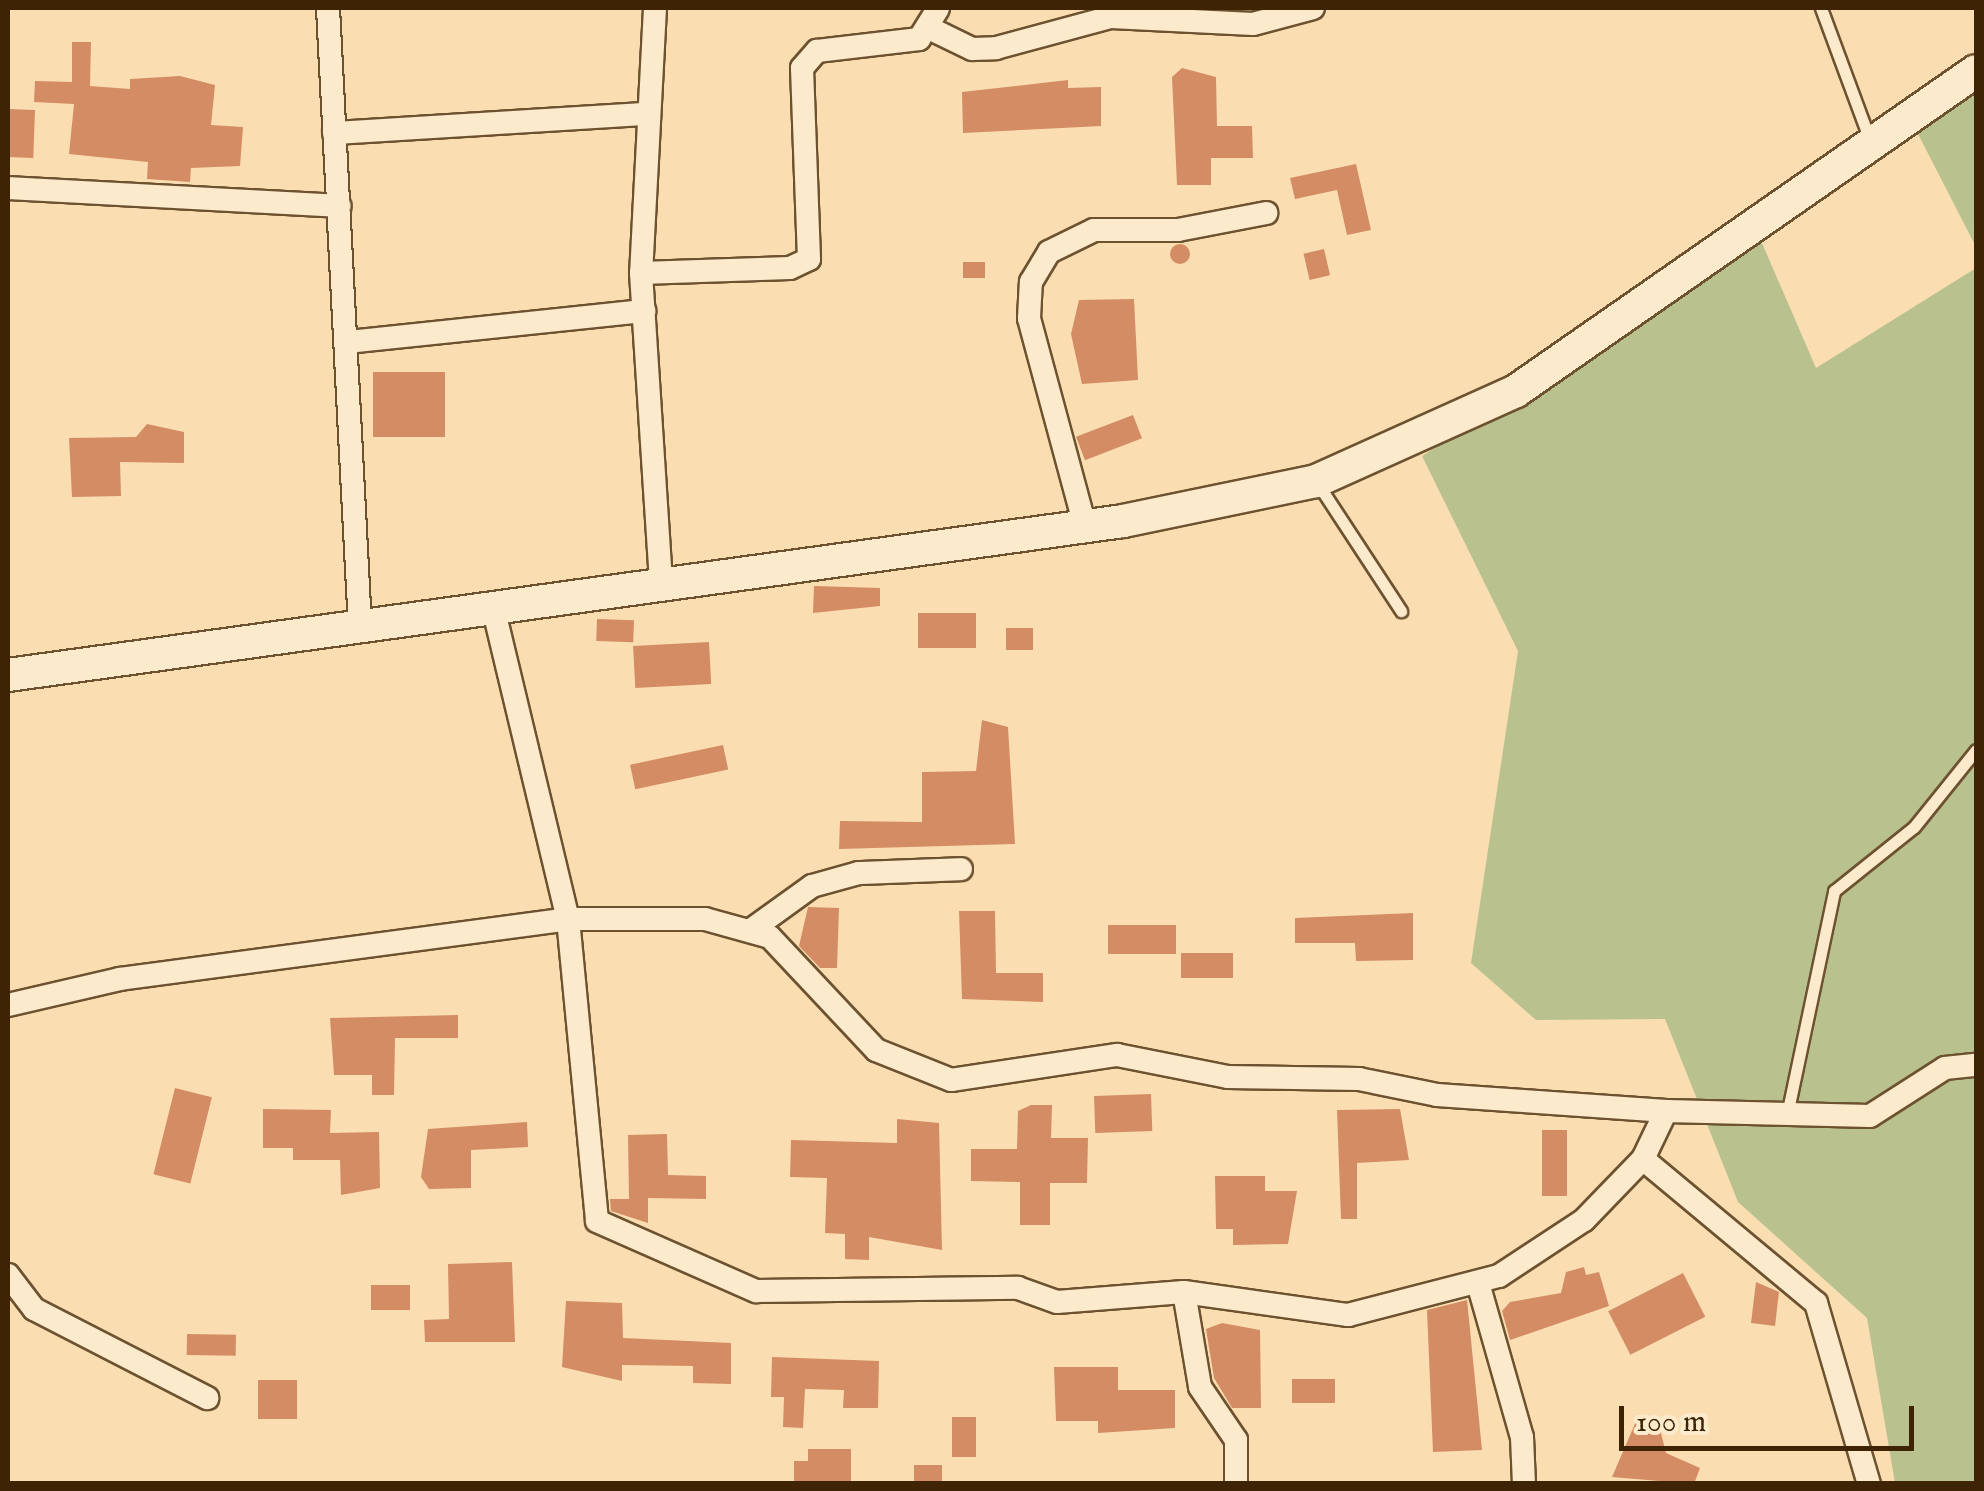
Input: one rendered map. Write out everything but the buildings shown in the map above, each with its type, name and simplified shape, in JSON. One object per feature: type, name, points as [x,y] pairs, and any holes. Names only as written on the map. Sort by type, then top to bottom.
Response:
[{"type":"main road","points":[[8,675],[1085,526],[1316,480],[1516,391],[1874,147],[1976,71]]},
{"type":"street","points":[[328,8],[360,626]]},
{"type":"street","points":[[655,8],[642,273],[660,582]]},
{"type":"street","points":[[642,273],[790,268],[809,259],[802,68],[817,52],[919,39],[934,18],[972,49],[1111,17],[1254,24],[1313,8]]},
{"type":"street","points":[[334,133],[648,114]]},
{"type":"street","points":[[8,188],[340,206]]},
{"type":"street","points":[[1085,526],[1028,318],[1031,282],[1049,252],[1094,230],[1178,230],[1266,214]]},
{"type":"street","points":[[348,342],[644,311]]},
{"type":"street","points":[[493,607],[568,919],[591,1207],[612,1231],[756,1291],[1018,1288],[1058,1302],[1184,1292],[1348,1315],[1478,1283],[1584,1220],[1643,1159],[1666,1111]]},
{"type":"street","points":[[751,930],[812,886],[858,874],[961,869]]},
{"type":"street","points":[[8,1005],[120,979],[568,919],[705,919],[751,930],[784,947],[802,979],[876,1050],[920,1074],[988,1078],[1117,1055],[1228,1077],[1359,1079],[1437,1094],[1666,1111],[1788,1110],[1870,1116],[1944,1068],[1976,1065]]},
{"type":"street","points":[[1643,1159],[1816,1303],[1869,1484]]},
{"type":"street","points":[[8,1275],[34,1309],[207,1398]]},
{"type":"street","points":[[1478,1283],[1522,1437],[1524,1484]]},
{"type":"street","points":[[1184,1292],[1200,1387],[1236,1440],[1236,1484]]},
{"type":"lane","points":[[1821,8],[1874,147]]},
{"type":"lane","points":[[1316,480],[1402,610]]},
{"type":"lane","points":[[1788,1110],[1834,891],[1914,827],[1976,750]]},
{"type":"green space","points":[[1976,84],[1976,247],[1916,130]]},
{"type":"green space","points":[[1762,243],[1816,368],[1976,268],[1976,1483],[1895,1483],[1867,1318],[1738,1202],[1665,1019],[1536,1020],[1471,963],[1518,651],[1422,456]]}]
